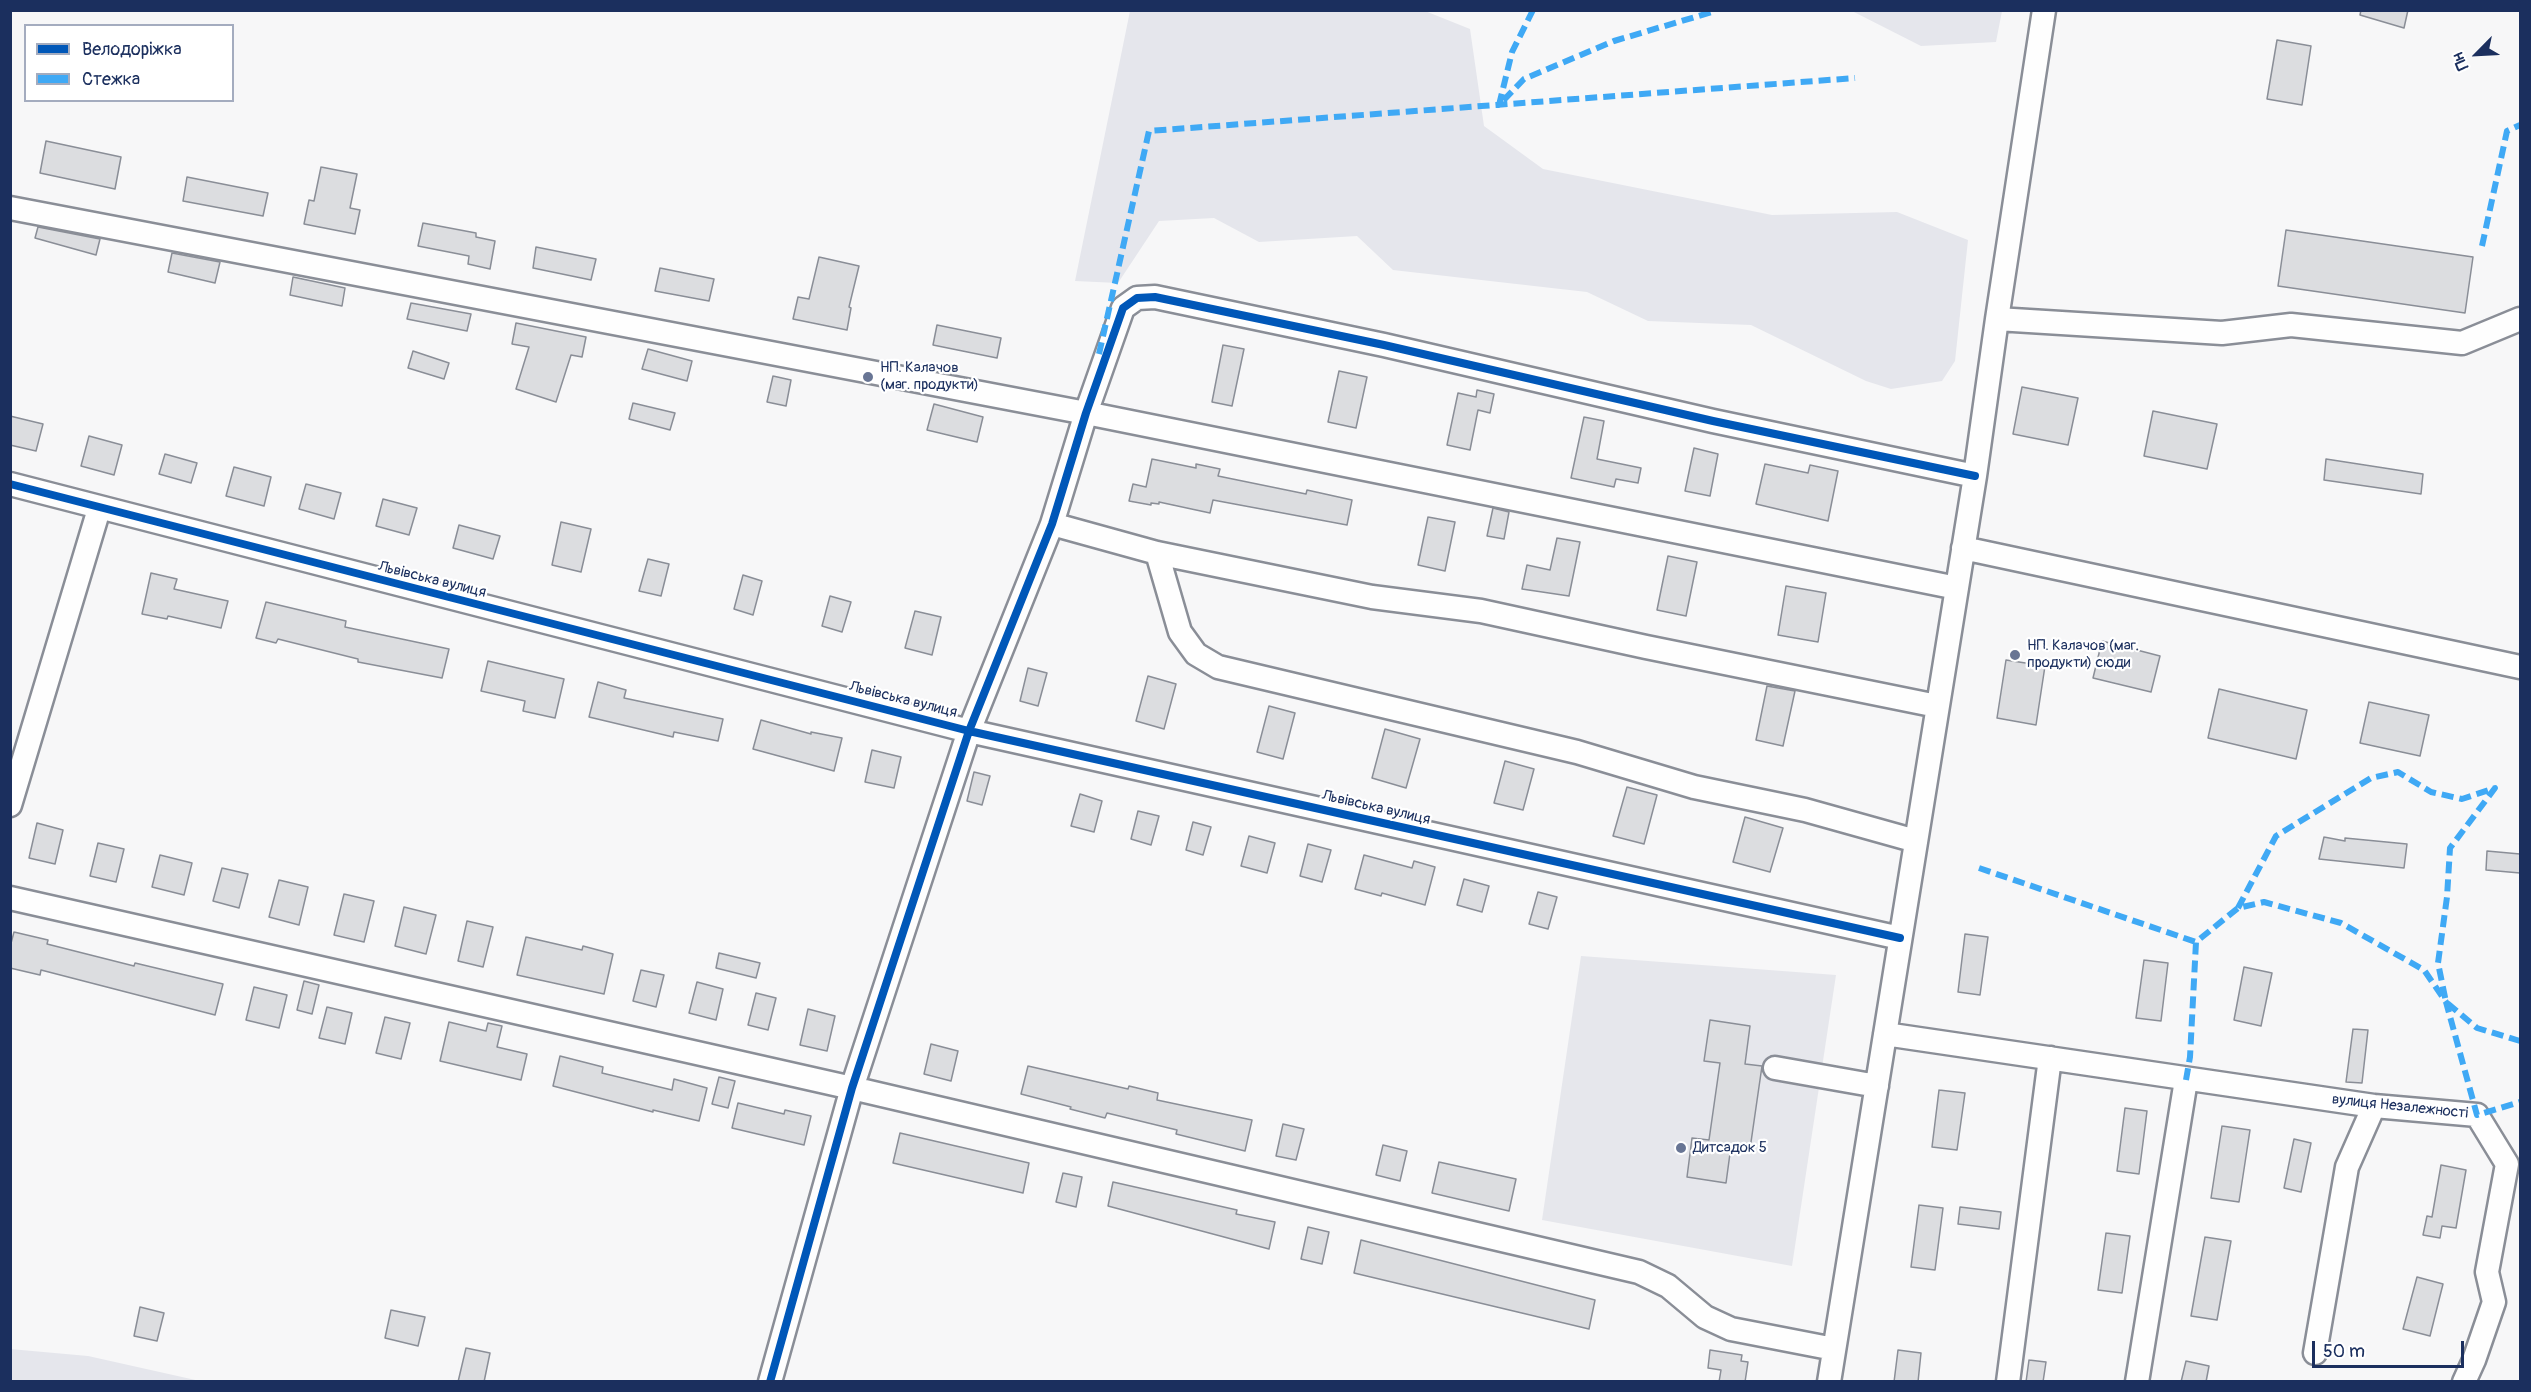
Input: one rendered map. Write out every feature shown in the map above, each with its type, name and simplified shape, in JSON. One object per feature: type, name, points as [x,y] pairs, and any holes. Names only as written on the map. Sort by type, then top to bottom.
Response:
[{"type":"street","points":[[1829,1382],[1975,476],[2044,10]]},
{"type":"street","points":[[10,208],[1086,413],[1957,588]]},
{"type":"street","points":[[770,1382],[852,1088],[969,731],[1052,524],[1086,413],[1123,308],[1137,298],[1155,297],[1384,345],[1713,421],[1975,476]]},
{"type":"street","points":[[1997,319],[2222,333],[2291,326],[2462,343],[2520,319]]},
{"type":"street","name":"Львівська вулиця","points":[[10,484],[99,509],[969,731],[1900,938]]},
{"type":"street","points":[[10,805],[99,509]]},
{"type":"street","points":[[1052,524],[1157,553],[1372,597],[1481,611],[1937,706]]},
{"type":"street","points":[[1963,548],[2520,667]]},
{"type":"street","points":[[1157,553],[1180,632],[1196,654],[1218,667],[1577,752],[1694,787],[1805,810],[1916,841]]},
{"type":"street","points":[[10,898],[852,1088],[1639,1272],[1668,1286],[1705,1317],[1731,1329],[1834,1349]]},
{"type":"street","name":"вулиця Незалежності","points":[[1885,1034],[2374,1106],[2477,1115],[2506,1164],[2487,1272],[2494,1302],[2464,1382]]},
{"type":"street","points":[[2008,1382],[2050,1058]]},
{"type":"street","points":[[1775,1068],[1876,1086]]},
{"type":"street","points":[[2137,1382],[2186,1080]]},
{"type":"street","points":[[2315,1353],[2347,1167],[2374,1106]]},
{"type":"shaded area","points":[[1130,11],[1425,11],[1470,29],[1484,126],[1543,169],[1772,215],[1897,212],[1968,240],[1955,361],[1942,381],[1891,389],[1866,381],[1751,325],[1648,321],[1587,292],[1393,270],[1357,236],[1259,242],[1214,218],[1159,221],[1118,283],[1075,281]]},
{"type":"shaded area","points":[[1852,11],[2002,11],[1996,42],[1921,46]]},
{"type":"shaded area","name":"Дитсадок 5","points":[[1581,956],[1836,975],[1792,1266],[1542,1220]]},
{"type":"shaded area","points":[[10,1349],[88,1356],[200,1381],[11,1381]]},
{"type":"building","points":[[2361,10],[2408,10],[2404,28],[2360,15]]},
{"type":"building","points":[[2277,40],[2311,46],[2302,105],[2267,99]]},
{"type":"building","points":[[46,141],[121,157],[115,189],[40,173]]},
{"type":"building","points":[[321,167],[357,174],[350,208],[360,210],[355,234],[304,224],[309,200],[314,201]]},
{"type":"building","points":[[187,177],[268,193],[263,216],[183,201]]},
{"type":"building","points":[[423,223],[476,233],[476,237],[495,241],[490,269],[468,264],[469,256],[418,246]]},
{"type":"building","points":[[38,227],[100,239],[96,255],[35,238]]},
{"type":"building","points":[[2286,230],[2473,257],[2465,313],[2278,286]]},
{"type":"building","points":[[536,247],[596,259],[591,280],[533,268]]},
{"type":"building","points":[[172,253],[220,262],[215,283],[168,272]]},
{"type":"building","points":[[819,257],[859,266],[849,307],[851,308],[847,330],[793,319],[798,297],[809,299]]},
{"type":"building","points":[[660,268],[714,279],[709,301],[655,291]]},
{"type":"building","points":[[293,277],[345,288],[342,306],[290,295]]},
{"type":"building","points":[[411,303],[471,314],[467,331],[407,319]]},
{"type":"building","points":[[516,323],[586,337],[582,357],[571,355],[556,402],[516,389],[529,347],[512,344]]},
{"type":"building","points":[[937,325],[1001,338],[997,358],[933,345]]},
{"type":"building","points":[[1223,345],[1244,349],[1232,406],[1212,402]]},
{"type":"building","points":[[648,349],[692,361],[687,381],[642,369]]},
{"type":"building","points":[[413,351],[449,363],[444,379],[408,368]]},
{"type":"building","points":[[1339,371],[1367,377],[1356,428],[1328,422]]},
{"type":"building","points":[[773,376],[791,380],[786,406],[767,402]]},
{"type":"building","points":[[2022,387],[2078,398],[2068,445],[2013,434]]},
{"type":"building","points":[[1477,390],[1494,394],[1490,413],[1478,410],[1470,450],[1447,445],[1458,393],[1476,397]]},
{"type":"building","points":[[633,403],[675,413],[670,430],[629,419]]},
{"type":"building","points":[[934,404],[983,417],[977,442],[927,430]]},
{"type":"building","points":[[2153,411],[2217,424],[2207,469],[2144,456]]},
{"type":"building","points":[[10,416],[43,424],[36,451],[10,445]]},
{"type":"building","points":[[1584,417],[1604,421],[1597,459],[1641,468],[1638,483],[1616,479],[1614,487],[1571,478]]},
{"type":"building","points":[[89,436],[122,445],[114,475],[81,466]]},
{"type":"building","points":[[1694,448],[1718,454],[1710,496],[1685,491]]},
{"type":"building","points":[[165,454],[197,463],[191,483],[159,474]]},
{"type":"building","points":[[1152,459],[1196,468],[1196,464],[1220,469],[1218,476],[1306,494],[1307,490],[1352,500],[1347,525],[1213,500],[1210,513],[1159,502],[1159,504],[1151,503],[1151,505],[1129,501],[1133,484],[1146,487]]},
{"type":"building","points":[[2326,459],[2423,474],[2421,494],[2324,480]]},
{"type":"building","points":[[1765,464],[1808,473],[1810,465],[1838,471],[1828,521],[1756,504]]},
{"type":"building","points":[[234,467],[271,477],[264,506],[226,496]]},
{"type":"building","points":[[306,484],[341,493],[334,519],[299,509]]},
{"type":"building","points":[[383,499],[417,508],[409,535],[376,526]]},
{"type":"building","points":[[1493,508],[1509,512],[1504,539],[1487,536]]},
{"type":"building","points":[[1428,517],[1455,522],[1445,571],[1418,565]]},
{"type":"building","points":[[561,522],[591,529],[581,572],[552,565]]},
{"type":"building","points":[[459,525],[500,536],[493,559],[453,548]]},
{"type":"building","points":[[1557,538],[1580,542],[1569,596],[1522,589],[1527,565],[1550,570]]},
{"type":"building","points":[[1668,556],[1697,562],[1686,616],[1657,610]]},
{"type":"building","points":[[648,559],[669,564],[661,596],[639,591]]},
{"type":"building","points":[[151,573],[177,579],[174,589],[228,601],[221,628],[168,616],[167,619],[142,614]]},
{"type":"building","points":[[743,575],[762,581],[753,615],[734,609]]},
{"type":"building","points":[[1786,586],[1826,593],[1818,642],[1778,635]]},
{"type":"building","points":[[830,596],[851,602],[842,632],[822,626]]},
{"type":"building","points":[[266,602],[346,621],[345,627],[449,649],[442,678],[358,662],[358,659],[278,639],[276,643],[256,638]]},
{"type":"building","points":[[915,611],[941,617],[932,655],[905,648]]},
{"type":"building","points":[[2102,641],[2160,656],[2151,692],[2093,678]]},
{"type":"building","points":[[2006,660],[2045,666],[2036,725],[1997,718]]},
{"type":"building","points":[[488,661],[564,679],[555,718],[523,711],[525,701],[481,691]]},
{"type":"building","points":[[1028,668],[1047,673],[1038,706],[1020,701]]},
{"type":"building","points":[[1148,676],[1176,684],[1164,729],[1136,721]]},
{"type":"building","points":[[598,682],[626,690],[624,698],[723,719],[718,741],[674,732],[673,737],[589,717]]},
{"type":"building","points":[[1767,686],[1795,691],[1783,746],[1756,740]]},
{"type":"building","points":[[2219,689],[2307,710],[2296,759],[2208,738]]},
{"type":"building","points":[[2369,702],[2429,715],[2420,756],[2360,743]]},
{"type":"building","points":[[1269,706],[1295,713],[1283,759],[1257,752]]},
{"type":"building","points":[[761,720],[811,734],[811,732],[842,738],[834,771],[753,749]]},
{"type":"building","points":[[1385,729],[1420,739],[1406,788],[1372,778]]},
{"type":"building","points":[[872,750],[901,757],[894,788],[865,782]]},
{"type":"building","points":[[1505,761],[1534,769],[1523,810],[1494,803]]},
{"type":"building","points":[[974,772],[990,776],[982,805],[967,801]]},
{"type":"building","points":[[1627,787],[1657,795],[1644,844],[1613,836]]},
{"type":"building","points":[[1080,794],[1102,801],[1094,832],[1071,826]]},
{"type":"building","points":[[1138,811],[1159,816],[1151,845],[1131,839]]},
{"type":"building","points":[[1745,817],[1783,828],[1770,872],[1733,862]]},
{"type":"building","points":[[1193,822],[1211,827],[1203,855],[1186,850]]},
{"type":"building","points":[[37,823],[63,830],[55,864],[29,858]]},
{"type":"building","points":[[1249,836],[1275,843],[1267,873],[1241,866]]},
{"type":"building","points":[[2324,837],[2345,841],[2345,838],[2407,844],[2404,868],[2319,859]]},
{"type":"building","points":[[98,843],[124,849],[116,882],[90,876]]},
{"type":"building","points":[[1308,844],[1331,850],[1322,882],[1300,876]]},
{"type":"building","points":[[2487,851],[2520,854],[2520,873],[2486,870]]},
{"type":"building","points":[[160,855],[192,863],[184,895],[152,887]]},
{"type":"building","points":[[1364,855],[1412,868],[1414,861],[1435,867],[1425,905],[1382,893],[1381,896],[1355,889]]},
{"type":"building","points":[[222,868],[248,874],[239,908],[213,901]]},
{"type":"building","points":[[1464,879],[1489,886],[1482,912],[1457,905]]},
{"type":"building","points":[[279,880],[308,887],[299,925],[269,917]]},
{"type":"building","points":[[1538,892],[1557,897],[1548,929],[1529,924]]},
{"type":"building","points":[[344,894],[374,901],[364,942],[334,935]]},
{"type":"building","points":[[404,907],[436,915],[426,954],[395,946]]},
{"type":"building","points":[[467,921],[493,927],[483,967],[458,961]]},
{"type":"building","points":[[14,932],[48,940],[47,944],[134,966],[135,963],[223,984],[215,1015],[41,970],[40,975],[10,968],[10,947]]},
{"type":"building","points":[[1965,934],[1988,937],[1980,995],[1958,992]]},
{"type":"building","points":[[526,937],[582,950],[583,946],[613,954],[604,994],[517,975]]},
{"type":"building","points":[[719,953],[760,963],[756,978],[716,968]]},
{"type":"building","points":[[2144,960],[2168,963],[2161,1021],[2136,1018]]},
{"type":"building","points":[[2244,967],[2272,973],[2261,1026],[2234,1020]]},
{"type":"building","points":[[641,970],[664,975],[656,1007],[633,1001]]},
{"type":"building","points":[[304,981],[319,985],[312,1014],[297,1010]]},
{"type":"building","points":[[697,982],[723,989],[716,1020],[689,1013]]},
{"type":"building","points":[[254,987],[287,995],[279,1028],[246,1020]]},
{"type":"building","points":[[756,993],[776,998],[768,1030],[748,1025]]},
{"type":"building","points":[[327,1007],[352,1013],[345,1044],[319,1038]]},
{"type":"building","points":[[808,1009],[835,1016],[827,1051],[800,1045]]},
{"type":"building","points":[[385,1017],[410,1023],[401,1059],[376,1053]]},
{"type":"building","points":[[1710,1020],[1750,1026],[1745,1064],[1762,1066],[1750,1149],[1731,1146],[1726,1183],[1687,1177],[1692,1138],[1709,1140],[1720,1063],[1704,1061]]},
{"type":"building","points":[[449,1022],[486,1031],[488,1023],[502,1026],[497,1047],[527,1054],[521,1080],[440,1061]]},
{"type":"building","points":[[2353,1029],[2368,1030],[2362,1083],[2346,1082]]},
{"type":"building","points":[[931,1044],[958,1051],[951,1081],[924,1074]]},
{"type":"building","points":[[560,1056],[603,1067],[602,1073],[672,1090],[674,1079],[707,1088],[699,1121],[653,1110],[653,1112],[553,1086]]},
{"type":"building","points":[[1028,1066],[1128,1089],[1129,1086],[1158,1093],[1157,1100],[1252,1120],[1245,1151],[1176,1134],[1177,1130],[1107,1113],[1105,1118],[1021,1094]]},
{"type":"building","points":[[719,1077],[735,1081],[728,1108],[712,1104]]},
{"type":"building","points":[[1939,1090],[1965,1093],[1957,1150],[1932,1147]]},
{"type":"building","points":[[738,1103],[784,1114],[785,1110],[811,1116],[804,1145],[732,1128]]},
{"type":"building","points":[[2125,1108],[2147,1111],[2139,1174],[2117,1171]]},
{"type":"building","points":[[1283,1124],[1304,1129],[1296,1160],[1276,1156]]},
{"type":"building","points":[[2222,1126],[2250,1130],[2239,1202],[2211,1198]]},
{"type":"building","points":[[900,1133],[1029,1163],[1023,1193],[893,1163]]},
{"type":"building","points":[[2294,1139],[2311,1143],[2301,1192],[2284,1188]]},
{"type":"building","points":[[1383,1145],[1407,1151],[1400,1181],[1376,1175]]},
{"type":"building","points":[[1439,1162],[1516,1179],[1509,1211],[1432,1193]]},
{"type":"building","points":[[2441,1165],[2466,1170],[2456,1228],[2442,1226],[2440,1238],[2423,1235],[2427,1216],[2432,1217]]},
{"type":"building","points":[[1063,1173],[1082,1177],[1076,1207],[1056,1202]]},
{"type":"building","points":[[1113,1182],[1237,1210],[1236,1214],[1275,1222],[1269,1249],[1108,1206]]},
{"type":"building","points":[[1919,1205],[1943,1208],[1935,1270],[1911,1267]]},
{"type":"building","points":[[1960,1207],[2001,1212],[1999,1229],[1958,1224]]},
{"type":"building","points":[[1308,1227],[1329,1232],[1322,1264],[1301,1259]]},
{"type":"building","points":[[2106,1233],[2130,1236],[2122,1293],[2098,1290]]},
{"type":"building","points":[[2205,1237],[2231,1241],[2217,1320],[2191,1316]]},
{"type":"building","points":[[1361,1240],[1595,1300],[1589,1329],[1354,1273]]},
{"type":"building","points":[[2417,1277],[2443,1284],[2430,1336],[2403,1329]]},
{"type":"building","points":[[140,1307],[164,1313],[157,1341],[134,1336]]},
{"type":"building","points":[[391,1310],[425,1317],[418,1346],[385,1338]]},
{"type":"building","points":[[466,1348],[490,1353],[484,1382],[458,1382]]},
{"type":"building","points":[[1710,1350],[1742,1355],[1741,1361],[1748,1362],[1745,1382],[1719,1382],[1721,1370],[1708,1368]]},
{"type":"building","points":[[1898,1350],[1921,1353],[1918,1382],[1894,1382]]},
{"type":"building","points":[[2029,1360],[2046,1362],[2043,1382],[2026,1382]]},
{"type":"building","points":[[2186,1361],[2209,1366],[2206,1382],[2181,1382]]},
{"type":"marked path","points":[[1533,10],[1512,52],[1499,105],[1524,79],[1614,41],[1712,12]]},
{"type":"marked path","points":[[1099,354],[1149,131],[1855,78]]},
{"type":"marked path","points":[[2482,246],[2507,131],[2520,125]]},
{"type":"marked path","points":[[2238,908],[2276,836],[2371,778],[2398,772],[2431,792],[2462,799],[2495,788],[2450,848],[2447,897],[2438,963],[2446,1002],[2477,1028],[2520,1041]]},
{"type":"marked path","points":[[1979,868],[2196,942]]},
{"type":"marked path","points":[[2186,1080],[2190,1057],[2196,942],[2238,908],[2264,902],[2341,923],[2424,970],[2446,1002],[2477,1115],[2520,1102]]},
{"type":"cycle path","points":[[770,1382],[852,1088],[969,731],[1052,524],[1086,413],[1123,308],[1137,298],[1155,297],[1384,345],[1713,421],[1975,476]]},
{"type":"cycle path","points":[[10,484],[969,731],[1900,938]]},
{"type":"place","name":"НП. Калачов (маг. продукти)","points":[[868,377]]},
{"type":"place","name":"НП. Калачов (маг. продукти) сюди","points":[[2015,655]]},
{"type":"place","name":"Дитсадок 5","points":[[1681,1148]]}]
